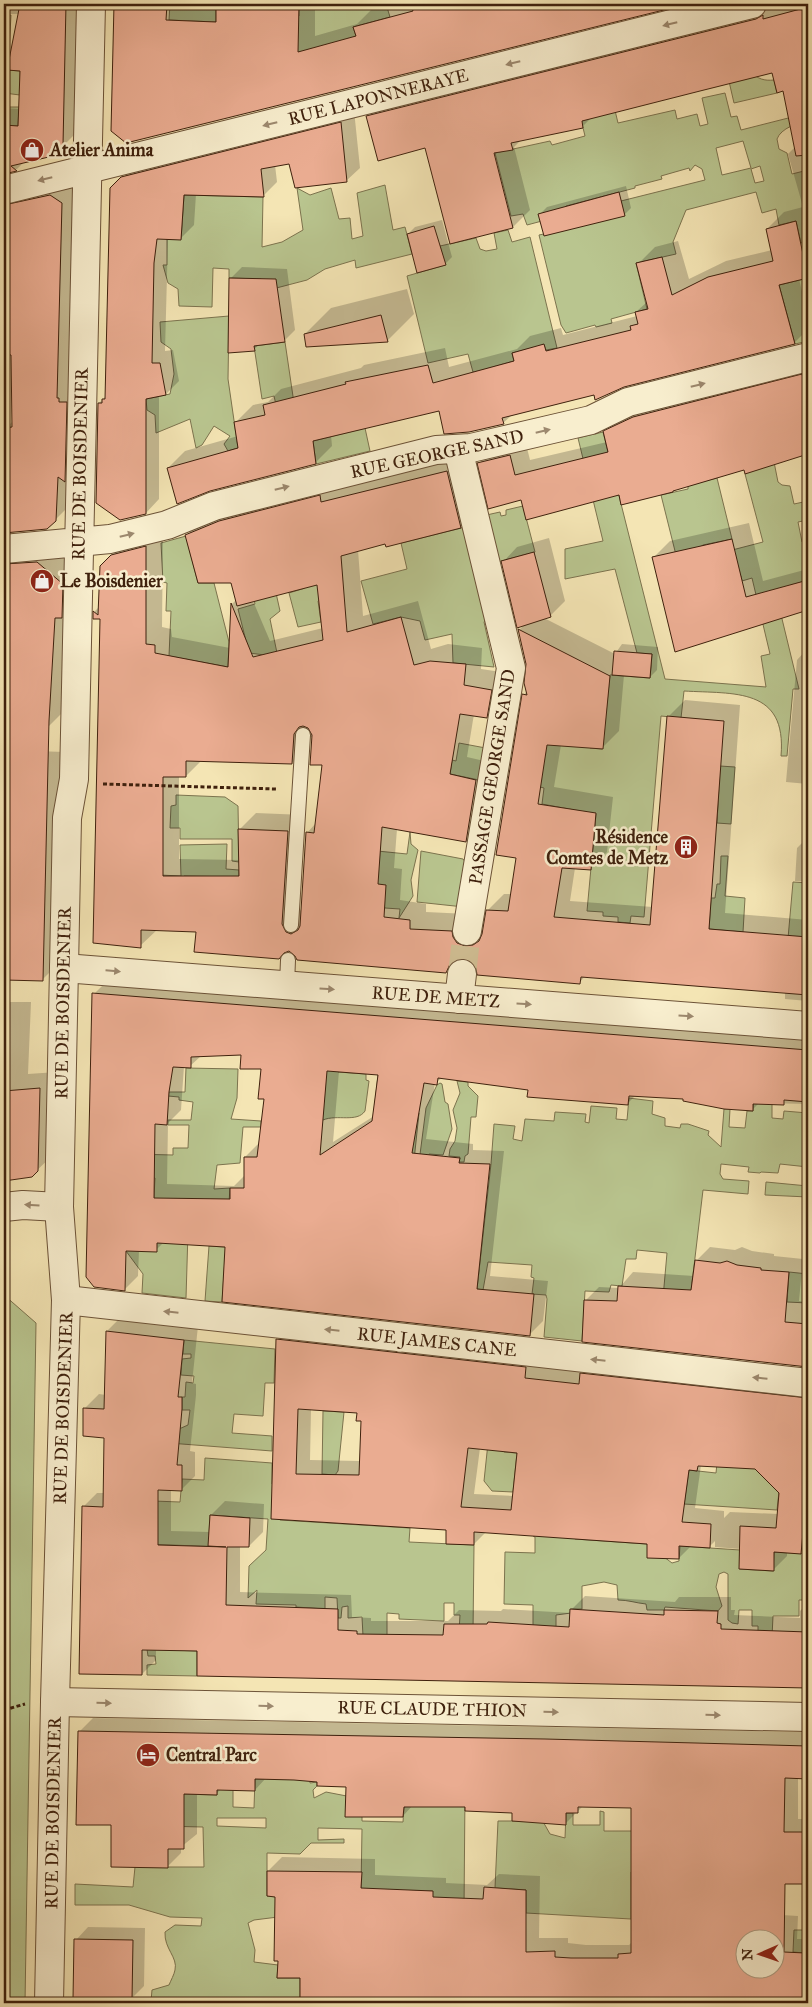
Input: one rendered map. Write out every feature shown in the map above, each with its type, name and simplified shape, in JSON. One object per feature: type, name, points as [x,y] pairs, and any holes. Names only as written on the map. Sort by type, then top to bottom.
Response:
[{"type":"street","name":"RUE DE BOISDENIER","points":[[49,2003],[42,1702],[66,1300],[59,1207],[67,818],[74,779],[91,4]]},
{"type":"street","name":"RUE LAPONNERAYE","points":[[4,190],[752,4]]},
{"type":"street","name":"RUE GEORGE SAND","points":[[4,549],[110,539],[167,525],[214,506],[436,450],[471,448],[591,420],[628,402],[808,357]]},
{"type":"street","name":"PASSAGE GEORGE SAND","points":[[458,449],[512,668],[467,931]]},
{"type":"street","name":"RUE DE METZ","points":[[64,968],[288,973],[461,986],[808,1026]]},
{"type":"street","points":[[4,1207],[23,1204],[59,1207]]},
{"type":"street","name":"RUE JAMES CANE","points":[[66,1300],[808,1383]]},
{"type":"street","name":"RUE CLAUDE THION","points":[[42,1702],[808,1717]]},
{"type":"lane","points":[[291,925],[303,735]]},
{"type":"path","points":[[96,784],[299,789]]},
{"type":"path","points":[[4,1710],[42,1702]]},
{"type":"green space","points":[[170,4],[216,4],[216,22],[169,20]]},
{"type":"green space","points":[[230,4],[261,4],[261,16],[299,16],[299,4],[386,4],[390,17],[353,27],[356,36],[306,61],[230,23]]},
{"type":"green space","points":[[11,15],[8,70],[20,71],[20,95],[4,93],[4,16]]},
{"type":"green space","points":[[751,72],[761,79],[774,80],[777,93],[734,103],[728,77]]},
{"type":"green space","points":[[725,93],[731,117],[737,116],[741,130],[808,113],[808,120],[786,129],[777,139],[779,149],[787,153],[792,174],[808,170],[808,241],[801,243],[796,221],[779,225],[776,209],[762,213],[756,192],[686,210],[673,242],[676,254],[636,263],[647,309],[611,319],[612,323],[596,327],[595,325],[566,333],[561,325],[539,235],[572,228],[621,201],[705,180],[702,169],[695,165],[690,171],[689,168],[661,176],[662,179],[635,186],[635,188],[566,206],[568,214],[527,225],[523,214],[511,216],[495,153],[550,141],[552,145],[585,136],[579,111],[613,102],[618,123],[675,110],[677,119],[697,114],[700,126],[708,124],[702,98]],"holes":[[[743,141],[751,168],[722,175],[716,148]],[[760,166],[764,181],[755,183],[751,169]]]},
{"type":"green space","points":[[4,107],[19,107],[18,126],[4,125]]},
{"type":"green space","points":[[385,185],[393,230],[405,227],[412,254],[356,268],[355,260],[325,269],[307,280],[261,292],[261,279],[229,278],[229,269],[213,268],[212,307],[179,306],[178,289],[168,283],[163,265],[167,265],[167,239],[181,239],[184,195],[263,197],[262,247],[282,242],[303,230],[297,188],[310,195],[331,188],[339,219],[350,218],[352,239],[363,236],[357,193]]},
{"type":"green space","points":[[508,230],[512,242],[530,237],[557,348],[546,350],[544,345],[512,353],[514,361],[473,372],[468,354],[428,363],[407,276],[445,265],[440,246],[476,238],[480,249],[486,251],[497,249],[494,233]]},
{"type":"green space","points":[[808,278],[808,341],[795,344],[779,285]]},
{"type":"green space","points":[[229,316],[228,379],[238,448],[228,451],[224,444],[230,436],[214,426],[202,445],[196,448],[190,419],[156,433],[155,415],[147,410],[146,399],[170,394],[174,374],[171,349],[161,342],[160,322]]},
{"type":"green space","points":[[285,342],[295,410],[280,422],[274,396],[262,399],[254,346]]},
{"type":"green space","points":[[365,428],[370,451],[316,464],[313,441]]},
{"type":"green space","points":[[603,432],[665,679],[766,687],[761,656],[770,654],[752,578],[742,581],[741,576],[713,555],[763,542],[745,474],[772,452],[778,482],[782,485],[790,486],[794,504],[808,501],[808,520],[798,522],[802,542],[808,541],[808,550],[804,552],[808,580],[775,590],[799,689],[793,689],[787,756],[781,756],[781,734],[775,717],[766,706],[754,699],[738,695],[684,691],[681,718],[661,716],[644,917],[631,916],[630,923],[618,922],[618,917],[603,916],[603,912],[587,911],[596,814],[542,804],[544,788],[536,786],[549,730],[592,724],[590,748],[602,749],[610,675],[650,678],[652,654],[637,653],[615,569],[565,579],[565,549],[603,541],[578,438]]},
{"type":"green space","points":[[717,478],[732,539],[703,545],[678,563],[661,495],[688,489],[688,485]]},
{"type":"green space","points":[[523,506],[535,552],[494,563],[482,516],[500,512],[501,516],[506,515],[506,510]]},
{"type":"green space","points":[[469,526],[491,613],[484,622],[494,667],[453,663],[452,634],[425,640],[420,621],[401,617],[373,624],[361,581],[407,569],[401,543]]},
{"type":"green space","points":[[186,536],[198,583],[214,583],[229,642],[228,667],[169,656],[171,611],[166,611],[167,583],[163,582],[161,543]]},
{"type":"green space","points":[[299,572],[335,590],[318,601],[321,622],[298,627],[289,593],[305,588]]},
{"type":"green space","points":[[274,584],[280,611],[270,619],[277,653],[273,656],[249,653],[238,609],[255,604],[251,588]]},
{"type":"green space","points":[[459,743],[491,749],[479,780],[450,774],[452,760],[456,761]]},
{"type":"green space","points":[[720,766],[735,767],[731,824],[717,823]]},
{"type":"green space","points":[[176,795],[225,797],[238,806],[239,862],[232,861],[232,839],[180,839],[180,828],[170,828],[171,806],[176,805]]},
{"type":"green space","points":[[410,832],[411,844],[418,850],[411,880],[413,896],[399,918],[400,909],[385,908],[374,884],[328,846],[407,854]]},
{"type":"green space","points":[[227,844],[226,869],[239,870],[239,877],[184,876],[184,887],[159,875],[181,876],[180,845]]},
{"type":"green space","points":[[421,851],[463,859],[470,868],[464,907],[417,902]]},
{"type":"green space","points":[[721,856],[728,856],[725,896],[745,898],[743,932],[709,929],[711,898],[715,898],[717,884],[720,884]]},
{"type":"green space","points":[[793,882],[808,883],[808,929],[806,940],[786,961]]},
{"type":"green space","points":[[339,1055],[338,1072],[366,1074],[366,1080],[369,1081],[365,1111],[361,1115],[352,1118],[328,1118],[323,1120],[274,1100]]},
{"type":"green space","points":[[186,1068],[238,1069],[237,1098],[231,1119],[261,1121],[261,1127],[243,1127],[240,1163],[217,1165],[214,1189],[230,1188],[222,1302],[205,1301],[209,1246],[225,1247],[189,1199],[186,1298],[142,1293],[143,1274],[126,1251],[154,1197],[155,1178],[149,1177],[131,1154],[173,1155],[173,1148],[188,1148],[189,1125],[168,1125],[168,1120],[191,1120],[193,1102],[179,1100],[179,1097],[168,1096],[169,1092],[185,1092]]},
{"type":"green space","points":[[378,1075],[387,1076],[388,1083],[406,1084],[403,1113],[419,1113],[413,1170],[418,1170],[426,1108],[437,1085],[440,1083],[442,1084],[445,1102],[448,1104],[452,1129],[443,1155],[429,1154],[428,1172],[432,1172],[424,1249],[394,1247],[396,1234],[369,1232],[377,1198],[400,1199],[403,1170],[396,1169],[402,1115],[374,1112]]},
{"type":"green space","points":[[457,1081],[468,1082],[468,1086],[478,1096],[476,1117],[471,1117],[468,1154],[465,1156],[464,1162],[459,1162],[460,1157],[449,1156],[450,1149],[455,1141],[457,1128],[453,1110],[460,1093]]},
{"type":"green space","points":[[754,1095],[772,1097],[772,1118],[783,1119],[784,1111],[808,1113],[808,1167],[780,1164],[778,1173],[760,1173],[748,1172],[749,1167],[721,1164],[720,1174],[723,1179],[749,1181],[748,1194],[703,1190],[690,1300],[663,1298],[667,1253],[637,1250],[636,1259],[626,1259],[622,1286],[611,1285],[609,1292],[585,1291],[582,1341],[544,1337],[547,1299],[546,1295],[532,1294],[534,1278],[531,1277],[532,1265],[488,1262],[483,1290],[477,1289],[494,1124],[515,1126],[513,1139],[522,1141],[525,1119],[554,1121],[555,1112],[586,1114],[585,1122],[589,1123],[591,1106],[617,1108],[616,1119],[627,1120],[629,1098],[653,1101],[652,1114],[665,1118],[665,1126],[680,1128],[681,1124],[688,1124],[709,1131],[708,1135],[721,1147],[724,1109],[730,1109],[729,1127],[745,1128],[747,1111],[753,1111]]},
{"type":"green space","points":[[766,1182],[808,1186],[808,1197],[765,1195]]},
{"type":"green space","points":[[789,1272],[808,1274],[808,1303],[787,1302]]},
{"type":"green space","points":[[4,1295],[36,1323],[25,2003],[4,2003]]},
{"type":"green space","points":[[184,1340],[275,1349],[274,1383],[265,1383],[263,1416],[234,1414],[232,1433],[272,1436],[272,1451],[169,1443],[170,1433],[188,1425],[190,1410],[182,1410],[182,1397],[185,1397],[186,1382],[193,1383],[194,1376],[181,1375],[182,1359],[191,1358],[191,1354],[183,1354]]},
{"type":"green space","points":[[323,1411],[344,1412],[338,1471],[335,1475],[322,1474]]},
{"type":"green space","points":[[490,1424],[504,1452],[517,1453],[513,1492],[492,1491],[484,1481]]},
{"type":"green space","points":[[719,1443],[766,1462],[765,1479],[768,1482],[780,1482],[777,1510],[684,1504],[689,1470],[716,1473]]},
{"type":"green space","points":[[205,1458],[272,1463],[272,1484],[280,1485],[280,1520],[410,1528],[409,1542],[474,1545],[473,1632],[459,1632],[460,1615],[454,1615],[454,1603],[444,1603],[444,1621],[399,1619],[399,1614],[387,1613],[387,1637],[363,1636],[362,1617],[348,1618],[348,1606],[342,1607],[341,1618],[338,1618],[337,1598],[325,1597],[325,1609],[296,1607],[296,1605],[256,1604],[257,1590],[248,1598],[249,1566],[266,1550],[268,1519],[210,1515],[209,1535],[226,1547],[143,1544],[153,1501],[180,1502],[182,1479],[204,1480]]},
{"type":"green space","points":[[535,1513],[576,1515],[575,1539],[647,1544],[672,1563],[679,1561],[680,1546],[740,1550],[740,1569],[773,1571],[774,1552],[808,1554],[808,1600],[799,1600],[799,1616],[773,1616],[772,1637],[758,1637],[758,1626],[752,1626],[752,1610],[739,1610],[738,1624],[728,1620],[728,1574],[724,1572],[719,1574],[716,1587],[722,1606],[718,1611],[665,1607],[664,1610],[647,1610],[646,1604],[618,1600],[617,1585],[604,1582],[582,1586],[582,1609],[571,1609],[571,1613],[556,1615],[556,1627],[533,1626],[533,1605],[504,1604],[505,1552],[535,1553],[535,1537],[533,1536]]},
{"type":"green space","points":[[147,1649],[197,1651],[197,1676],[147,1675],[147,1665],[156,1664],[155,1656],[148,1656]]},
{"type":"green space","points":[[255,1779],[310,1779],[310,1783],[317,1782],[317,1786],[313,1790],[314,1798],[326,1792],[362,1799],[362,1821],[403,1822],[404,1807],[465,1792],[464,1909],[432,1907],[432,1891],[361,1890],[362,1829],[318,1828],[318,1840],[344,1839],[344,1843],[311,1843],[300,1854],[267,1853],[267,1896],[278,1897],[278,1917],[254,1920],[248,1923],[255,1950],[254,1962],[278,1965],[277,1978],[300,1978],[300,2003],[151,2001],[152,1990],[169,1985],[175,1970],[175,1961],[165,1938],[165,1932],[175,1925],[201,1926],[202,1918],[170,1917],[129,1905],[75,1905],[75,1884],[133,1887],[135,1867],[204,1867],[203,1827],[159,1826],[180,1794],[217,1795],[217,1789],[233,1790],[233,1807],[254,1808]],"holes":[[[217,1818],[266,1818],[266,1828],[217,1826]]]},
{"type":"green space","points":[[600,1811],[604,1812],[604,1831],[631,1831],[666,1872],[631,1872],[631,1919],[526,1913],[526,1890],[495,1888],[498,1821],[527,1821],[541,1818],[550,1834],[565,1838],[566,1813],[573,1813],[573,1825],[600,1825]]},
{"type":"green space","points":[[794,1930],[808,1930],[808,1938],[805,1938],[805,1950],[808,1951],[808,1964],[804,1964],[804,1953],[793,1952]]},
{"type":"building","points":[[20,4],[66,4],[63,145],[57,155],[11,166],[17,171],[4,174],[4,125],[18,126],[20,71],[7,70]]},
{"type":"building","points":[[114,4],[167,4],[166,20],[216,22],[216,4],[299,4],[298,52],[356,36],[353,27],[413,11],[411,4],[688,4],[126,143],[111,131]]},
{"type":"building","points":[[808,7],[808,155],[796,156],[783,91],[777,93],[772,73],[582,121],[583,128],[511,143],[513,150],[494,153],[513,228],[450,244],[425,148],[378,161],[366,116],[756,19],[763,15],[763,19]]},
{"type":"building","points":[[341,122],[347,182],[295,188],[289,164],[261,169],[264,197],[184,195],[181,240],[157,239],[154,263],[152,363],[160,363],[166,395],[146,399],[146,514],[120,520],[96,503],[98,403],[102,403],[102,399],[105,399],[110,188],[121,177]]},
{"type":"building","points":[[619,192],[625,216],[544,236],[538,214]]},
{"type":"building","points":[[50,195],[62,203],[57,398],[59,398],[59,402],[67,402],[65,482],[58,477],[56,521],[47,529],[4,533],[4,428],[12,427],[11,355],[4,354],[4,205]]},
{"type":"building","points":[[796,221],[808,278],[779,285],[795,344],[624,387],[595,400],[594,395],[502,418],[504,424],[469,432],[444,434],[439,411],[313,441],[316,464],[210,491],[177,504],[167,468],[238,448],[234,422],[265,415],[263,405],[346,384],[345,382],[428,365],[433,383],[514,361],[512,353],[544,344],[546,351],[631,330],[630,326],[638,324],[635,312],[648,309],[636,263],[662,257],[672,295],[708,277],[773,261],[766,229]]},
{"type":"building","points":[[434,226],[446,265],[417,273],[407,234]]},
{"type":"building","points":[[229,278],[276,279],[285,342],[254,346],[255,351],[228,353]]},
{"type":"building","points":[[381,315],[388,342],[306,347],[304,334]]},
{"type":"building","points":[[802,374],[804,382],[808,381],[808,454],[745,474],[744,470],[673,492],[621,505],[619,495],[526,520],[521,500],[488,509],[477,463],[510,455],[515,475],[608,452],[603,431],[633,417]]},
{"type":"building","points":[[447,471],[461,528],[386,547],[385,544],[341,556],[347,632],[401,617],[414,665],[430,661],[466,664],[464,685],[492,690],[487,718],[460,714],[450,774],[476,780],[466,842],[382,827],[378,884],[386,885],[384,917],[410,920],[410,929],[452,931],[457,943],[465,946],[473,945],[479,941],[486,910],[508,911],[516,858],[496,855],[522,694],[527,695],[524,683],[526,664],[518,629],[610,676],[603,749],[547,745],[538,804],[596,813],[591,870],[562,868],[554,917],[650,925],[667,716],[724,721],[709,929],[808,937],[808,995],[581,977],[580,984],[477,975],[476,968],[472,962],[463,958],[450,964],[446,973],[297,960],[289,951],[284,953],[279,959],[194,952],[196,932],[141,930],[141,948],[93,943],[100,619],[93,619],[93,611],[98,615],[100,566],[111,555],[146,546],[146,644],[155,645],[155,653],[228,667],[231,603],[253,657],[323,640],[317,585],[237,606],[231,583],[198,583],[185,535],[219,521],[320,495],[321,502]],"holes":[[[299,727],[308,728],[312,735],[310,765],[322,765],[314,833],[306,832],[300,926],[298,930],[291,934],[286,932],[282,924],[288,831],[238,829],[239,876],[163,876],[163,777],[186,777],[186,761],[292,764],[294,734]]]},
{"type":"building","points":[[732,539],[746,597],[808,580],[808,610],[675,652],[652,557]]},
{"type":"building","points":[[534,552],[551,617],[517,628],[501,561]]},
{"type":"building","points":[[37,562],[63,584],[62,618],[55,618],[49,721],[43,981],[5,980],[4,564]]},
{"type":"building","points":[[614,651],[652,654],[650,678],[612,675]]},
{"type":"building","points":[[92,993],[808,1050],[808,1102],[784,1100],[784,1105],[753,1104],[753,1111],[724,1109],[683,1101],[683,1099],[629,1096],[628,1105],[527,1097],[528,1090],[438,1078],[437,1085],[424,1083],[412,1153],[460,1158],[459,1163],[490,1164],[477,1289],[534,1294],[530,1336],[222,1302],[225,1247],[157,1243],[157,1252],[126,1251],[125,1291],[94,1287],[86,1277]],"holes":[[[241,1055],[240,1069],[261,1069],[258,1099],[264,1099],[257,1157],[244,1157],[244,1188],[230,1188],[230,1199],[154,1198],[155,1124],[167,1125],[173,1067],[191,1068],[191,1057]],[[327,1071],[378,1075],[372,1121],[320,1155]]]},
{"type":"building","points":[[40,1088],[38,1171],[32,1177],[4,1181],[4,1091]]},
{"type":"building","points":[[695,1260],[720,1263],[727,1261],[737,1265],[761,1268],[761,1270],[789,1272],[785,1322],[808,1324],[808,1367],[582,1342],[584,1300],[617,1301],[618,1286],[691,1290]]},
{"type":"building","points":[[106,1331],[184,1340],[178,1397],[182,1397],[182,1409],[177,1465],[182,1465],[182,1491],[158,1490],[158,1545],[226,1547],[208,1546],[210,1515],[250,1518],[249,1547],[227,1547],[226,1605],[338,1609],[338,1630],[357,1631],[357,1634],[443,1635],[444,1624],[487,1624],[488,1622],[569,1627],[570,1609],[664,1615],[664,1610],[718,1611],[717,1623],[721,1624],[721,1629],[808,1632],[808,1688],[197,1676],[197,1651],[142,1650],[142,1675],[79,1674],[82,1506],[103,1507],[104,1438],[83,1436],[83,1408],[104,1409]]},
{"type":"building","points":[[276,1339],[526,1367],[525,1378],[579,1384],[580,1373],[808,1398],[808,1479],[801,1554],[774,1552],[774,1571],[739,1569],[740,1526],[776,1528],[779,1493],[755,1469],[698,1466],[697,1471],[689,1470],[682,1522],[711,1524],[710,1548],[679,1546],[679,1559],[647,1558],[647,1544],[474,1532],[474,1545],[446,1544],[446,1530],[271,1519]],"holes":[[[298,1409],[357,1413],[356,1421],[361,1421],[359,1475],[296,1474]],[[468,1448],[517,1453],[511,1510],[461,1507]]]},
{"type":"building","points":[[78,1731],[545,1739],[808,1746],[808,1779],[785,1778],[784,1832],[808,1832],[808,1884],[785,1884],[784,1952],[805,1953],[804,1972],[808,1972],[808,2003],[300,2003],[300,1978],[277,1978],[278,1961],[274,1961],[275,1897],[267,1896],[267,1871],[362,1872],[361,1888],[433,1891],[433,1897],[483,1899],[484,1887],[526,1890],[526,1952],[555,1951],[555,1957],[571,1958],[618,1958],[618,1954],[631,1953],[631,1808],[578,1807],[578,1813],[566,1813],[566,1825],[512,1821],[512,1813],[465,1811],[465,1807],[404,1807],[403,1817],[345,1817],[346,1787],[317,1786],[317,1782],[255,1779],[255,1791],[217,1790],[217,1795],[184,1794],[184,1849],[168,1849],[168,1868],[111,1867],[111,1825],[76,1825]]},
{"type":"building","points":[[74,1939],[133,1940],[132,2000],[73,1999]]},
{"type":"tunnel","points":[[462,974],[467,931]]},
{"type":"place","name":"Atelier Anima","points":[[32,150]]},
{"type":"place","name":"Le Boisdenier","points":[[42,581]]},
{"type":"place","name":"Résidence Comtes de Metz","points":[[686,847]]},
{"type":"place","name":"Central Parc","points":[[148,1755]]}]
